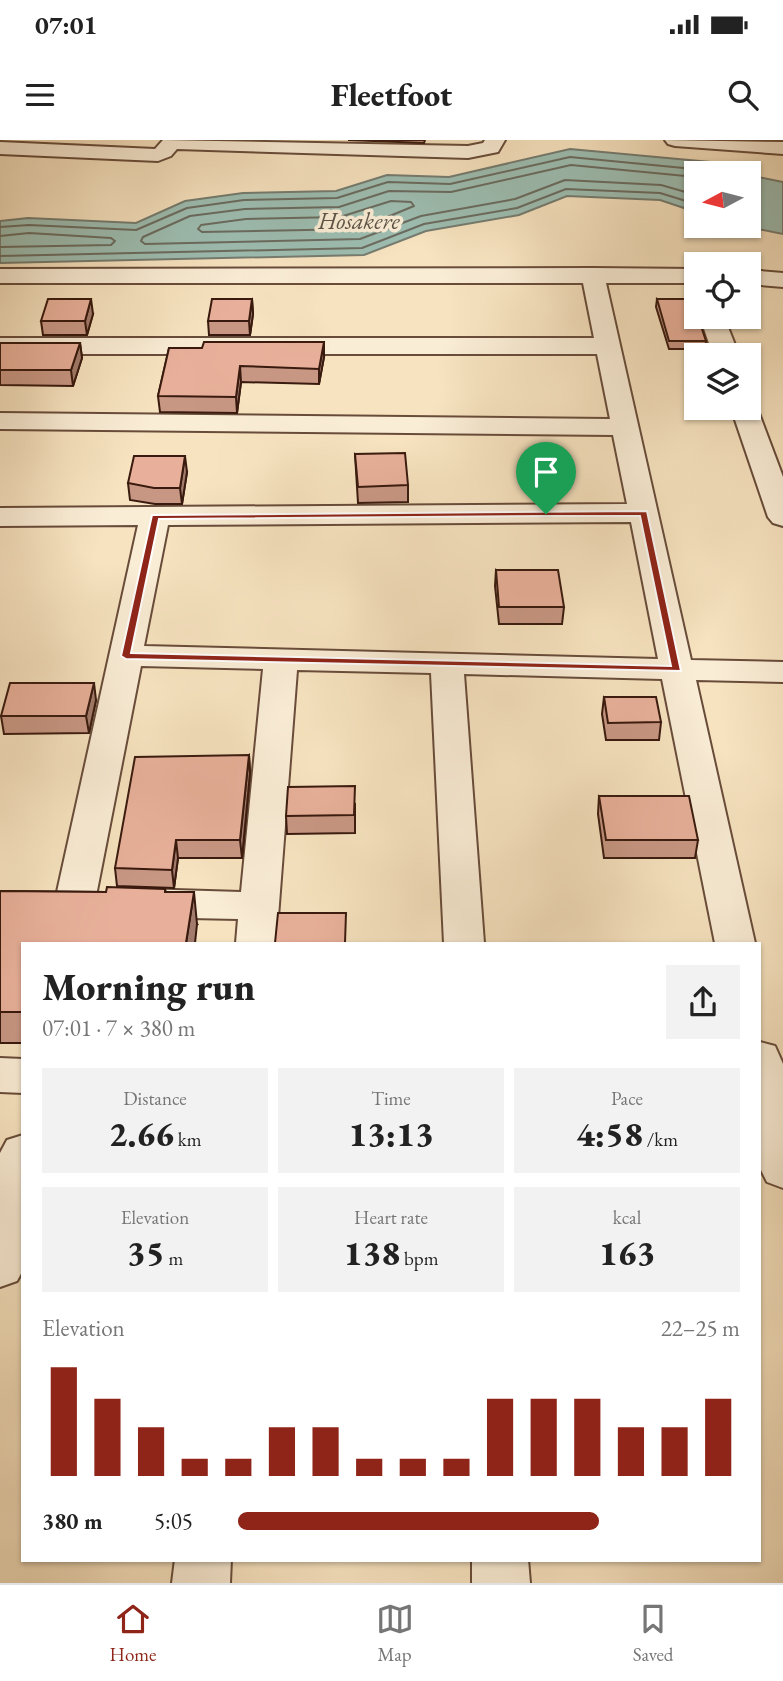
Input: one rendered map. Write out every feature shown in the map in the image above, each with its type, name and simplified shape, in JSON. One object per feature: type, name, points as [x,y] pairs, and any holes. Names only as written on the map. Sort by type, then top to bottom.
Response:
[{"type":"street","points":[[0,148],[87,146],[158,155],[173,142],[468,152],[491,148],[495,140]]},
{"type":"street","points":[[675,140],[783,148]]},
{"type":"street","points":[[593,275],[735,942]]},
{"type":"street","points":[[0,276],[684,276]]},
{"type":"street","points":[[761,278],[783,279]]},
{"type":"street","points":[[0,346],[608,346]]},
{"type":"street","points":[[748,420],[783,517]]},
{"type":"street","points":[[0,421],[626,427]]},
{"type":"street","points":[[0,517],[644,513]]},
{"type":"street","points":[[155,517],[126,656],[56,900],[258,925],[281,660]]},
{"type":"street","points":[[126,656],[783,672]]},
{"type":"street","points":[[447,664],[464,942]]},
{"type":"street","points":[[761,1063],[783,1169]]},
{"type":"street","points":[[0,1075],[21,1076]]},
{"type":"street","points":[[0,1266],[21,1163]]},
{"type":"street","points":[[201,1583],[203,1562]]},
{"type":"street","points":[[500,1562],[501,1583]]},
{"type":"water","name":"Hosakere","points":[[570,149],[700,161],[684,161],[684,208],[660,200],[567,196],[519,215],[426,231],[364,255],[0,263],[0,221],[28,218],[136,223],[185,201],[243,193],[336,191],[387,175],[449,177]]},
{"type":"water","name":"Hosakere","points":[[761,178],[783,182],[783,234],[761,230]]},
{"type":"building","points":[[48,299],[91,299],[85,321],[41,321]]},
{"type":"building","points":[[212,299],[252,299],[249,321],[208,321]]},
{"type":"building","points":[[657,299],[684,299],[684,329],[702,329],[706,341],[669,341]]},
{"type":"building","points":[[204,342],[324,342],[319,369],[240,366],[236,397],[158,396],[169,348],[202,348]]},
{"type":"building","points":[[0,343],[80,343],[71,370],[0,370]]},
{"type":"building","points":[[405,453],[408,485],[358,487],[355,454]]},
{"type":"building","points":[[134,456],[185,456],[180,488],[154,488],[128,483]]},
{"type":"building","points":[[496,570],[558,570],[564,607],[499,607]]},
{"type":"building","points":[[10,683],[94,683],[86,716],[1,716]]},
{"type":"building","points":[[604,697],[656,697],[661,722],[608,723]]},
{"type":"building","points":[[249,755],[240,840],[176,840],[172,870],[115,868],[135,757]]},
{"type":"building","points":[[355,786],[354,815],[286,816],[288,787]]},
{"type":"building","points":[[599,796],[689,796],[698,840],[606,840]]},
{"type":"building","points":[[107,887],[194,892],[186,942],[21,942],[21,1012],[0,1012],[0,891],[106,892]]},
{"type":"building","points":[[278,913],[346,913],[345,942],[275,942]]},
{"type":"route","points":[[644,513],[677,669],[126,656],[155,517],[546,514],[644,513]]}]
